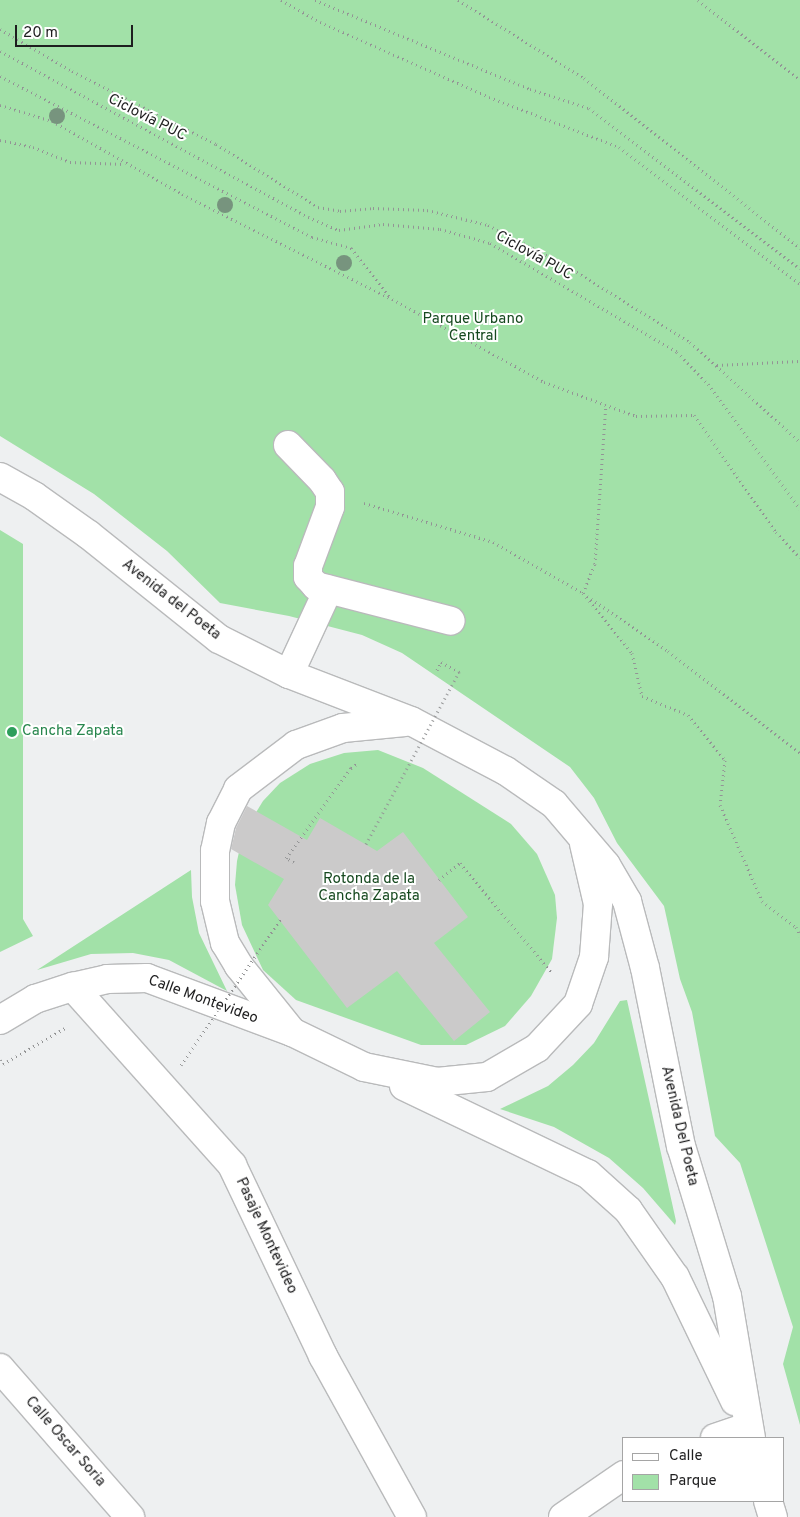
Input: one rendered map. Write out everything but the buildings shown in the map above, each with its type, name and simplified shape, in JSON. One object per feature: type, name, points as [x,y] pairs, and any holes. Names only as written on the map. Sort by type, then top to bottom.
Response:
[{"type":"main road","points":[[288,446],[322,480],[330,492],[330,507],[308,566],[308,576],[316,586],[451,621]]},
{"type":"main road","name":"Avenida del Poeta","points":[[0,477],[34,496],[89,535],[219,639],[289,674],[411,721]]},
{"type":"main road","points":[[289,674],[328,590]]},
{"type":"main road","points":[[292,1032],[239,966],[225,943],[214,900],[215,851],[221,823],[238,789],[296,745],[343,728],[411,721]]},
{"type":"main road","name":"Avenida Del Poeta","points":[[411,721],[506,771],[554,804],[606,865],[627,901],[645,968],[681,1146],[727,1296],[749,1432]]},
{"type":"main road","points":[[364,1067],[437,1082],[487,1077],[537,1048],[578,1004],[594,957],[598,904],[582,838]]},
{"type":"main road","name":"Calle Montevideo","points":[[0,1020],[35,999],[73,987],[107,979],[147,978],[292,1032],[364,1067]]},
{"type":"main road","name":"Pasaje Montevideo","points":[[73,987],[232,1165],[323,1356],[412,1517]]},
{"type":"main road","points":[[364,1067],[588,1174],[628,1210],[675,1277],[749,1432],[720,1437]]},
{"type":"main road","name":"Calle Oscar Soria","points":[[0,1368],[130,1517]]},
{"type":"main road","points":[[563,1517],[622,1476]]},
{"type":"main road","points":[[768,1502],[773,1517]]},
{"type":"path","points":[[280,0],[320,22],[489,97],[619,148],[800,284]]},
{"type":"path","points":[[315,0],[520,86],[589,108],[800,269]]},
{"type":"path","points":[[458,0],[584,78],[800,248]]},
{"type":"path","points":[[698,0],[800,80]]},
{"type":"path","points":[[0,29],[72,71],[216,144],[318,207],[340,211],[373,208],[427,210],[488,225],[564,264],[690,342],[800,442]]},
{"type":"path","name":"Ciclovía PUC","points":[[0,51],[308,217],[339,230],[383,224],[440,229],[490,243],[677,352],[708,384],[800,509]]},
{"type":"path","points":[[0,76],[312,237],[351,248],[392,299]]},
{"type":"path","points":[[0,105],[52,121],[128,164],[392,299],[544,382],[636,416],[694,415],[776,532],[800,558]]},
{"type":"path","points":[[0,140],[33,148],[70,162],[128,164]]},
{"type":"path","points":[[716,365],[800,361]]},
{"type":"path","points":[[582,593],[595,564],[606,404]]},
{"type":"path","points":[[330,492],[493,542],[582,593],[668,651],[800,753]]},
{"type":"path","points":[[582,593],[632,653],[642,696],[688,715],[725,760],[720,805],[762,901],[796,927],[800,936]]},
{"type":"path","points":[[366,844],[459,672],[441,662],[437,670]]},
{"type":"path","points":[[294,862],[286,858],[351,768],[365,759]]},
{"type":"path","points":[[439,880],[460,863],[578,1004]]},
{"type":"path","points":[[181,1065],[282,917]]},
{"type":"green space","name":"Parque Urbano Central","points":[[0,0],[800,0],[800,1425],[783,1364],[793,1327],[740,1163],[715,1136],[692,1012],[680,979],[664,906],[617,843],[594,798],[570,767],[402,653],[362,635],[289,616],[220,603],[167,551],[94,494],[0,436]]},
{"type":"green space","name":"Cancha Zapata","points":[[0,530],[23,544],[23,919],[33,936],[0,952]]},
{"type":"green space","name":"Rotonda de la Cancha Zapata","points":[[378,750],[423,768],[511,824],[537,854],[555,895],[557,918],[552,959],[531,996],[505,1026],[466,1045],[421,1045],[296,1000],[263,970],[242,925],[235,885],[237,861],[243,834],[263,801],[280,783],[310,764],[344,753]]},
{"type":"green space","points":[[191,870],[192,897],[199,933],[227,991],[169,960],[133,953],[91,954],[37,970]]},
{"type":"green space","points":[[627,1000],[676,1221],[675,1225],[643,1188],[609,1158],[554,1127],[500,1109],[548,1086],[573,1065],[594,1043],[620,1001]]},
{"type":"place","name":"Cancha Zapata","points":[[12,732]]}]
